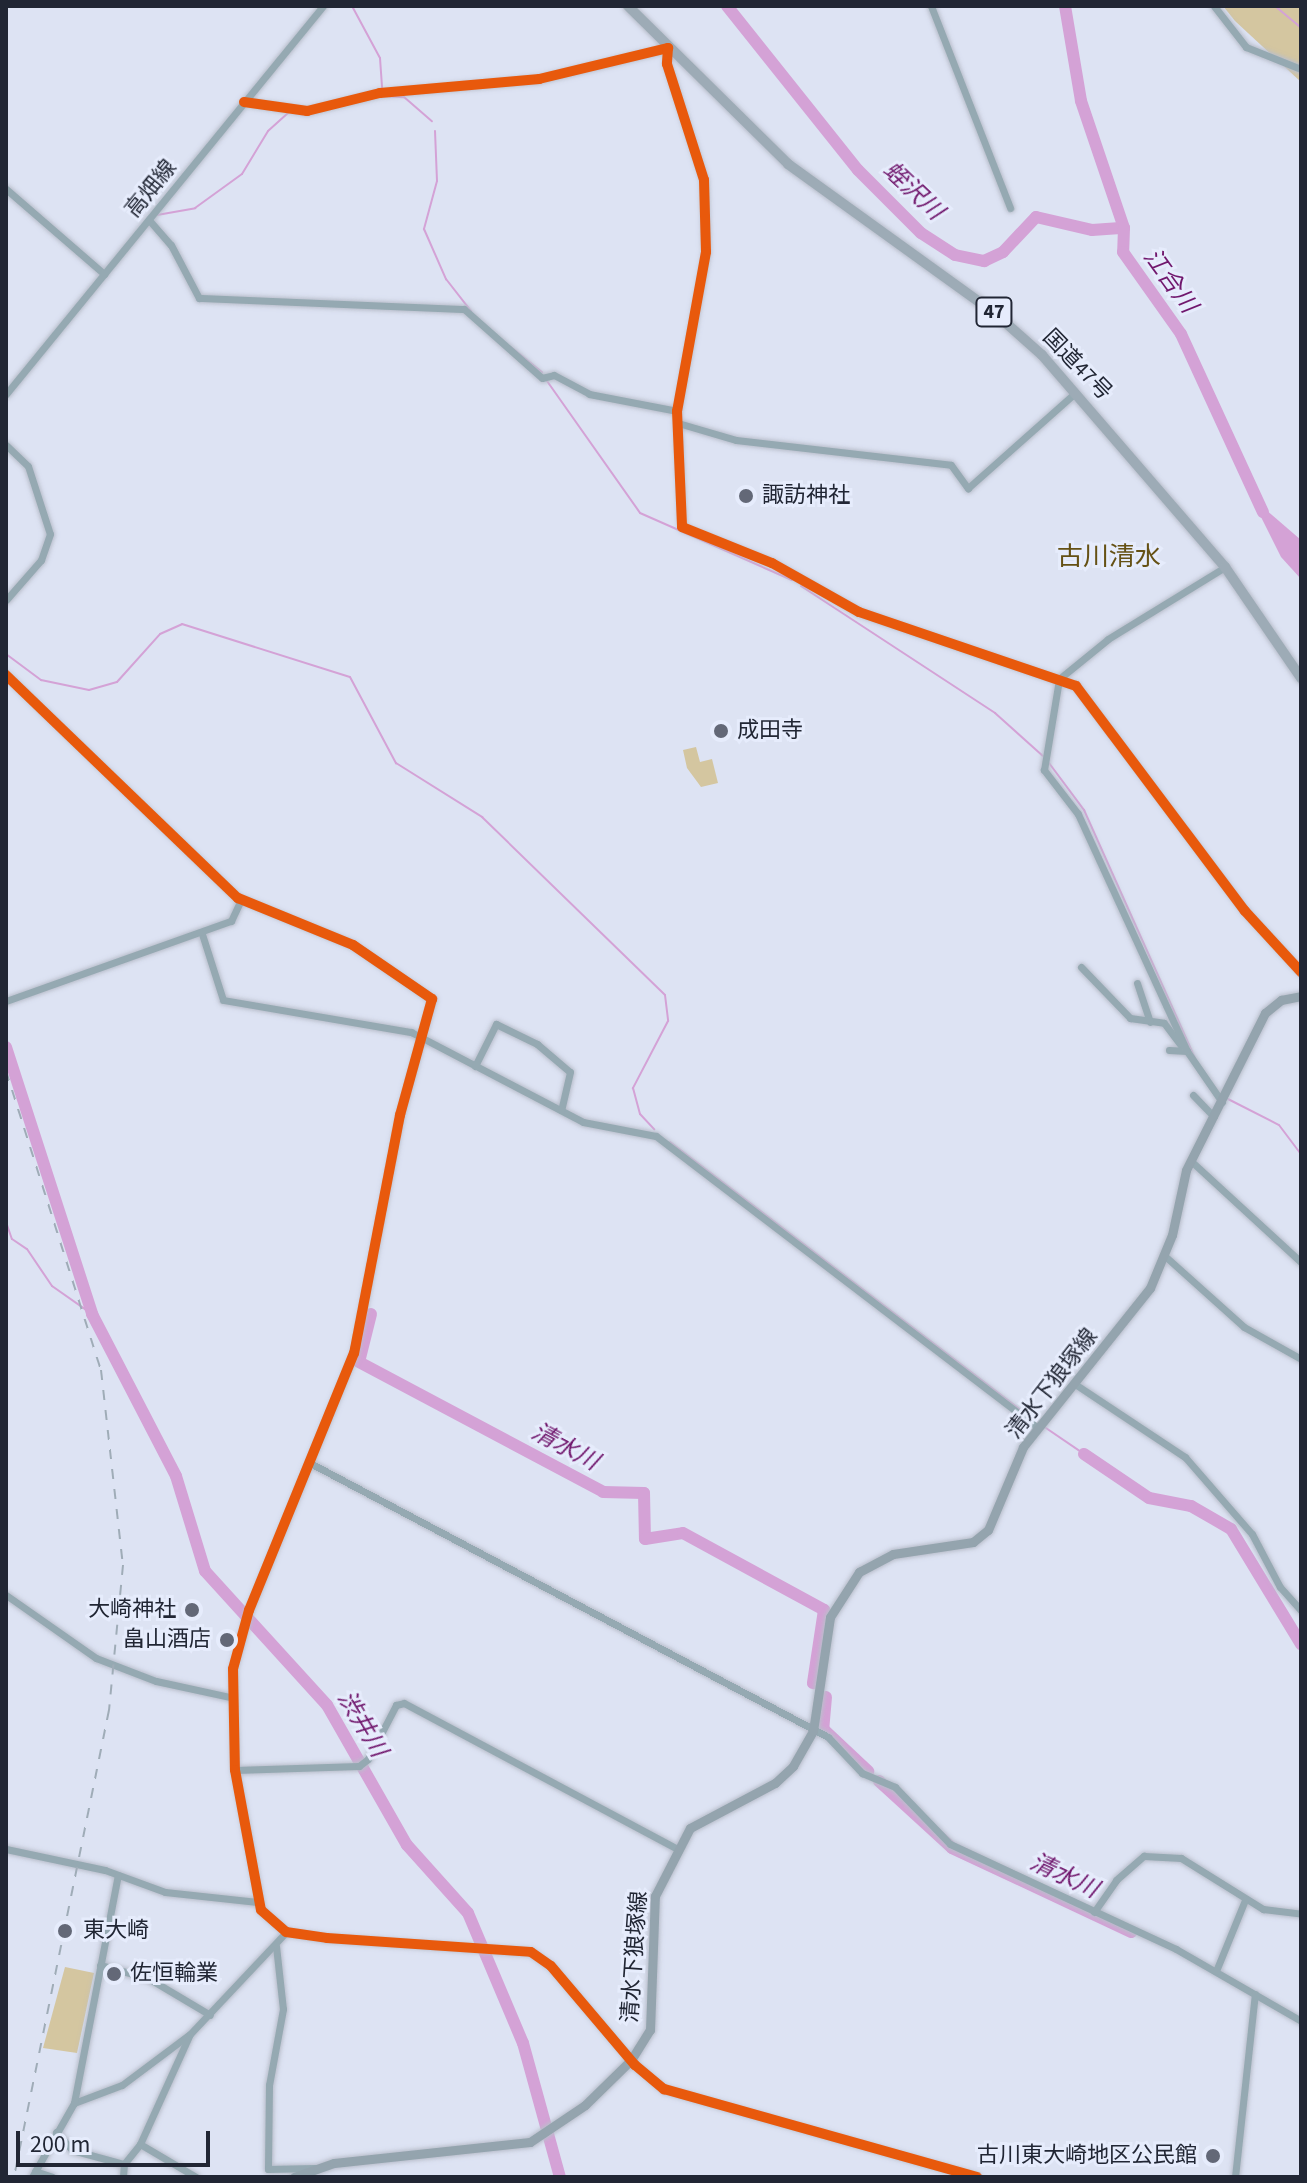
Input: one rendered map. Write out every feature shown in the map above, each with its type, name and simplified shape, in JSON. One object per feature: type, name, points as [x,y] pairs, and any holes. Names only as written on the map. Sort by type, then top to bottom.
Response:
[{"type":"highway","name":"国道47号","points":[[628,6],[788,164],[997,315],[1077,391],[1225,567],[1301,678]]},
{"type":"main road","name":"清水下狼塚線","points":[[294,2177],[315,2168],[518,2145],[550,2130],[631,2060],[650,2030],[655,1896],[678,1849],[696,1822],[783,1777],[813,1731],[830,1617],[849,1583],[893,1554],[982,1537],[994,1522],[1015,1462],[1040,1426],[1145,1297],[1166,1257],[1191,1161],[1265,1013],[1281,1000],[1301,996]]},
{"type":"street","name":"高畑線","points":[[6,394],[323,6]]},
{"type":"street","points":[[931,6],[1010,208]]},
{"type":"street","points":[[1214,6],[1246,47],[1301,69]]},
{"type":"street","points":[[244,102],[307,111],[381,92],[539,79],[668,48],[667,64],[704,180],[706,252],[677,411],[682,527],[772,563],[859,612],[1059,679],[1083,692],[1237,900],[1301,972]]},
{"type":"street","points":[[6,189],[104,274]]},
{"type":"street","points":[[149,220],[171,245],[199,298],[464,309],[542,378],[554,375],[589,394],[677,411]]},
{"type":"street","points":[[678,423],[736,440],[951,465],[968,488],[1077,391]]},
{"type":"street","points":[[6,445],[28,466],[50,534],[41,560],[6,600]]},
{"type":"street","points":[[1187,1051],[1078,814],[1044,770],[1059,679],[1108,639],[1225,567]]},
{"type":"street","points":[[6,675],[241,900],[353,945],[430,997],[354,1353],[312,1464],[243,1626],[230,1697],[235,1770],[257,1902],[286,1932],[523,1949],[551,1966],[653,2083],[676,2093],[977,2177]]},
{"type":"street","points":[[6,1001],[202,934],[235,918],[241,900]]},
{"type":"street","points":[[202,934],[223,1000],[314,1012],[420,1038],[583,1122],[656,1136],[1040,1426]]},
{"type":"street","points":[[1081,967],[1130,1018],[1164,1023],[1224,1099]]},
{"type":"street","points":[[1137,983],[1150,1022]]},
{"type":"street","points":[[475,1066],[496,1024],[537,1044],[570,1072],[561,1110]]},
{"type":"street","points":[[1169,1050],[1187,1051]]},
{"type":"street","points":[[1193,1095],[1214,1117]]},
{"type":"street","points":[[1191,1161],[1301,1262]]},
{"type":"street","points":[[1166,1257],[1244,1327],[1301,1359]]},
{"type":"street","points":[[1075,1384],[1185,1457],[1252,1534],[1280,1587],[1301,1610]]},
{"type":"street","points":[[312,1464],[835,1741],[862,1773],[884,1777],[950,1844],[1216,1971],[1301,2021]]},
{"type":"street","points":[[6,1595],[96,1658],[156,1681],[230,1697]]},
{"type":"street","points":[[235,1770],[359,1766],[368,1759],[396,1705],[404,1703],[678,1849]]},
{"type":"street","points":[[6,1849],[118,1875],[165,1892],[257,1902]]},
{"type":"street","points":[[1094,1912],[1116,1880],[1144,1856],[1181,1858],[1245,1900],[1271,1911],[1301,1914]]},
{"type":"street","points":[[52,2177],[33,2174],[74,2103],[118,1875]]},
{"type":"street","points":[[1216,1971],[1245,1900]]},
{"type":"street","points":[[74,2103],[122,2085],[190,2034],[286,1932]]},
{"type":"street","points":[[262,2177],[268,2169],[269,2085],[283,2009],[276,1946]]},
{"type":"street","points":[[100,1965],[162,1984],[210,2015]]},
{"type":"street","points":[[1235,2177],[1255,1994]]},
{"type":"street","points":[[123,2177],[124,2164],[140,2144],[190,2034]]},
{"type":"street","points":[[56,2132],[72,2150],[124,2164]]},
{"type":"street","points":[[140,2144],[196,2177]]},
{"type":"street","points":[[268,2169],[315,2168]]},
{"type":"shaded area","points":[[1223,6],[1301,6],[1301,82],[1235,21]]},
{"type":"shaded area","points":[[1251,497],[1301,540],[1301,579],[1281,557]]},
{"type":"shaded area","points":[[696,747],[700,762],[712,759],[718,783],[701,787],[687,768],[683,750]]},
{"type":"shaded area","points":[[65,1967],[94,1973],[77,2053],[43,2048]]},
{"type":"waterway","points":[[352,6],[380,58],[382,90]]},
{"type":"waterway","name":"蛭沢川","points":[[727,6],[858,170],[921,233],[955,255],[984,261],[1003,252],[1036,217],[1092,230],[1124,228]]},
{"type":"waterway","name":"江合川","points":[[1065,6],[1081,101],[1124,228],[1123,252],[1181,334],[1263,512]]},
{"type":"waterway","points":[[1275,6],[1301,28]]},
{"type":"waterway","points":[[382,96],[404,97],[432,121]]},
{"type":"waterway","points":[[157,215],[195,208],[242,174],[268,131],[289,112],[316,112]]},
{"type":"waterway","points":[[435,131],[437,181],[424,229],[446,279],[471,311]]},
{"type":"waterway","points":[[511,347],[542,372]]},
{"type":"waterway","points":[[547,381],[640,513],[792,580]]},
{"type":"waterway","points":[[801,586],[995,713],[1043,756]]},
{"type":"waterway","points":[[6,654],[41,680],[89,690],[117,682],[160,634],[182,624],[350,677],[396,763],[482,817],[665,995],[668,1021],[633,1088],[640,1114],[654,1129]]},
{"type":"waterway","points":[[1049,763],[1084,810],[1195,1058]]},
{"type":"waterway","name":"渋井川","points":[[6,1047],[92,1314],[176,1476],[205,1571],[327,1705],[407,1845],[468,1913],[523,2043],[560,2177]]},
{"type":"waterway","points":[[1226,1098],[1279,1125],[1301,1154]]},
{"type":"waterway","points":[[670,1142],[1038,1423]]},
{"type":"waterway","points":[[6,1222],[12,1239],[27,1249],[52,1286],[92,1314]]},
{"type":"waterway","name":"清水川","points":[[371,1314],[359,1362],[603,1492],[644,1493],[645,1539],[683,1533],[824,1610],[813,1683]]},
{"type":"waterway","points":[[1043,1426],[1084,1454]]},
{"type":"waterway","name":"清水川","points":[[1084,1454],[1149,1498],[1191,1506],[1231,1529],[1301,1644]]},
{"type":"waterway","name":"清水川","points":[[826,1697],[823,1729],[868,1771]]},
{"type":"waterway","name":"清水川","points":[[879,1781],[952,1848],[1131,1932]]},
{"type":"railway","points":[[6,1071],[101,1370],[123,1565],[109,1710],[14,2177]]},
{"type":"cycle path","points":[[244,102],[307,111],[380,93],[539,79],[668,48],[667,64],[704,180],[706,252],[677,411],[682,527],[772,563],[859,612],[1076,686],[1245,911],[1301,972]]},
{"type":"cycle path","points":[[6,675],[238,898],[353,945],[432,999],[400,1115],[354,1353],[249,1610],[233,1669],[235,1770],[261,1910],[286,1932],[327,1938],[531,1952],[551,1966],[635,2065],[664,2089],[977,2177]]},
{"type":"place","name":"諏訪神社","points":[[746,496]]},
{"type":"place","name":"成田寺","points":[[721,731]]},
{"type":"place","name":"大崎神社","points":[[192,1610]]},
{"type":"place","name":"畠山酒店","points":[[227,1640]]},
{"type":"place","name":"東大崎","points":[[65,1931]]},
{"type":"place","name":"佐恒輪業","points":[[114,1974]]},
{"type":"place","name":"古川東大崎地区公民館","points":[[1213,2156]]},
{"type":"district","name":"古川清水","points":[[1109,557]]}]
